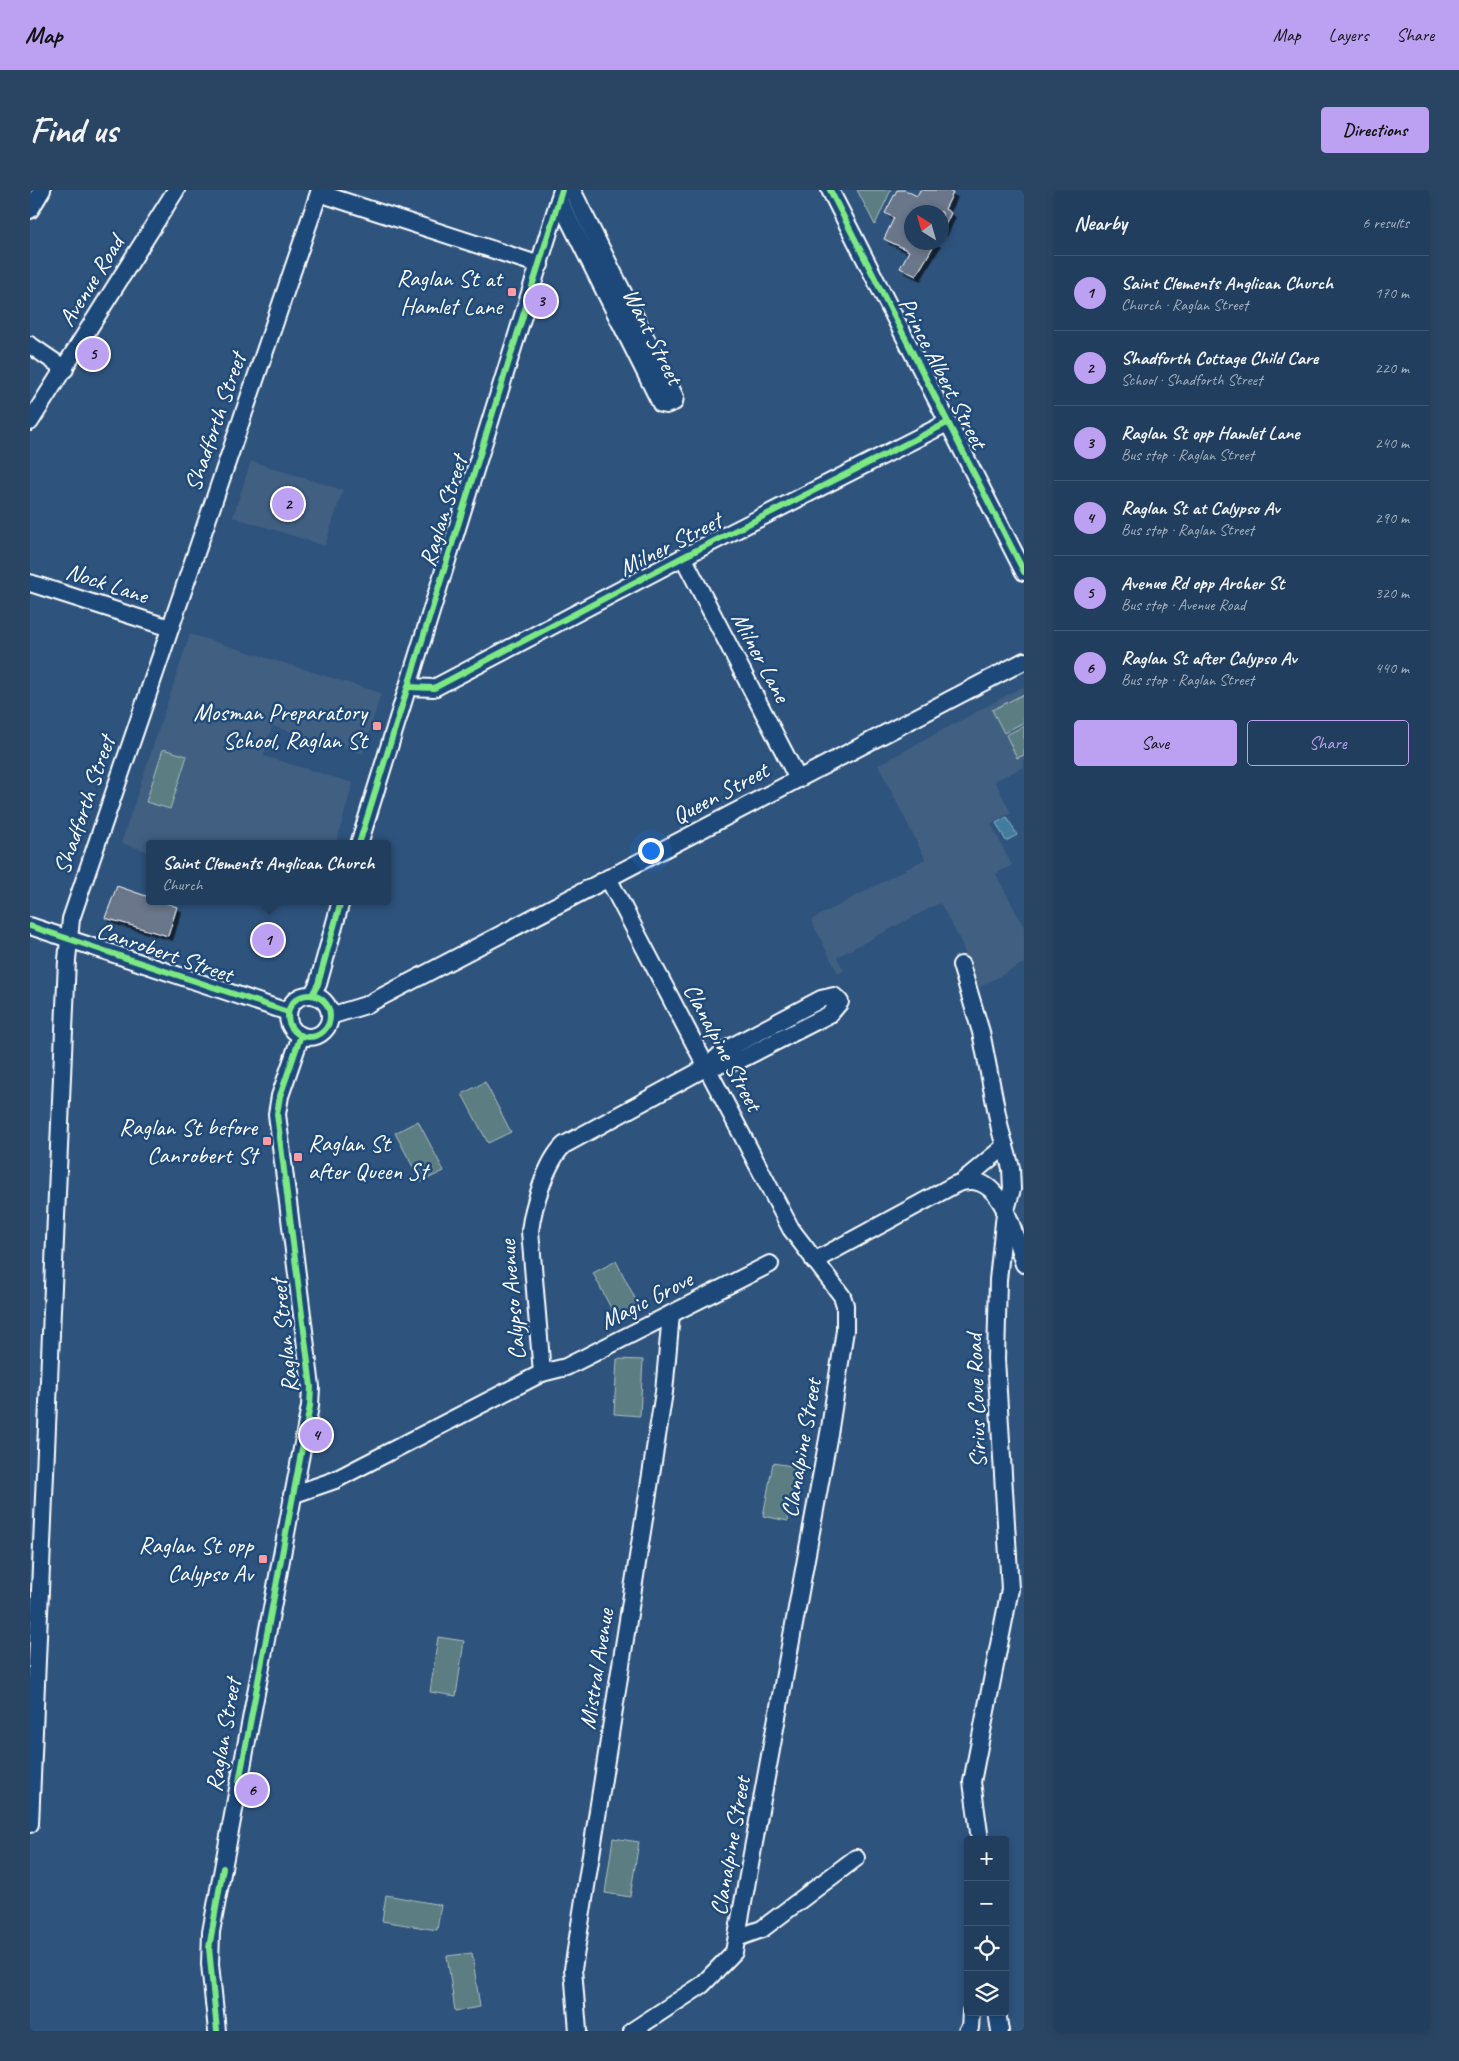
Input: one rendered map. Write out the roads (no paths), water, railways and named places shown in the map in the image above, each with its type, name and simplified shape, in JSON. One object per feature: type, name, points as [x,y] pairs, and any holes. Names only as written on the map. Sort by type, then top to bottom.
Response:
[{"type":"street","points":[[30,210],[42,190]]},
{"type":"street","name":"Avenue Road","points":[[30,422],[176,190]]},
{"type":"street","name":"Prince Albert Street","points":[[830,190],[947,424],[1024,572]]},
{"type":"street","points":[[320,192],[540,265]]},
{"type":"street","name":"Shadforth Street","points":[[30,1824],[68,939],[77,898],[320,192]]},
{"type":"street","name":"Raglan Street","points":[[360,840],[564,193]]},
{"type":"street","name":"Want Street","points":[[564,193],[631,326]]},
{"type":"street","points":[[30,345],[65,369]]},
{"type":"street","name":"Milner Street","points":[[408,687],[434,688],[682,557],[947,424]]},
{"type":"street","name":"Milner Lane","points":[[682,557],[798,779]]},
{"type":"street","name":"Nock Lane","points":[[30,583],[170,628]]},
{"type":"street","name":"Queen Street","points":[[330,1016],[366,1005],[1024,661]]},
{"type":"street","name":"Clanalpine Street","points":[[608,878],[791,1229],[842,1296],[845,1305],[845,1330],[830,1428],[734,1952],[702,1985],[636,2030]]},
{"type":"street","points":[[312,995],[318,984],[340,905]]},
{"type":"street","name":"Canrobert Street","points":[[30,926],[288,1012]]},
{"type":"street","name":"Sirius Cove Road","points":[[961,965],[983,1041],[1011,1168],[1012,1189],[1005,1213],[998,1280],[996,1359],[1010,1590],[972,1782],[979,1836]]},
{"type":"street","points":[[312,995],[323,1000],[330,1016],[328,1023],[320,1033],[314,1036],[301,1035],[290,1024],[288,1012],[293,1002],[299,998],[312,995]]},
{"type":"street","name":"Calypso Avenue","points":[[292,1495],[335,1480],[542,1373],[530,1231],[534,1210],[553,1158],[570,1140],[707,1067],[725,1050],[821,999],[834,996],[840,1002],[830,1014],[738,1061],[707,1067]]},
{"type":"street","name":"Raglan Street","points":[[217,2031],[210,1964],[210,1940],[310,1406],[311,1387],[277,1114],[280,1096],[301,1035]]},
{"type":"street","points":[[814,1261],[963,1181],[1005,1146]]},
{"type":"street","points":[[963,1181],[974,1180],[984,1183],[992,1189],[1005,1213],[1024,1264]]},
{"type":"street","name":"Magic Grove","points":[[542,1373],[566,1367],[770,1264]]},
{"type":"street","name":"Mistral Avenue","points":[[578,2031],[573,1969],[664,1392],[671,1314]]},
{"type":"street","points":[[737,1938],[762,1928],[856,1858]]},
{"type":"street","points":[[967,2031],[970,2016]]},
{"type":"street","points":[[998,2016],[1000,2031]]},
{"type":"place","name":"Raglan St at Hamlet Lane","points":[[512,292]]},
{"type":"place","name":"Raglan St opp Hamlet Lane","points":[[541,301]]},
{"type":"place","name":"Avenue Rd opp Archer St","points":[[93,354]]},
{"type":"place","name":"Shadforth Cottage Child Care","points":[[288,504]]},
{"type":"place","name":"Mosman Preparatory School, Raglan St","points":[[377,726]]},
{"type":"place","name":"Saint Clements Anglican Church","points":[[268,940]]},
{"type":"place","name":"Raglan St before Canrobert St","points":[[267,1141]]},
{"type":"place","name":"Raglan St after Queen St","points":[[298,1157]]},
{"type":"place","name":"Raglan St at Calypso Av","points":[[316,1435]]},
{"type":"place","name":"Raglan St opp Calypso Av","points":[[263,1559]]},
{"type":"place","name":"Raglan St after Calypso Av","points":[[252,1790]]}]
